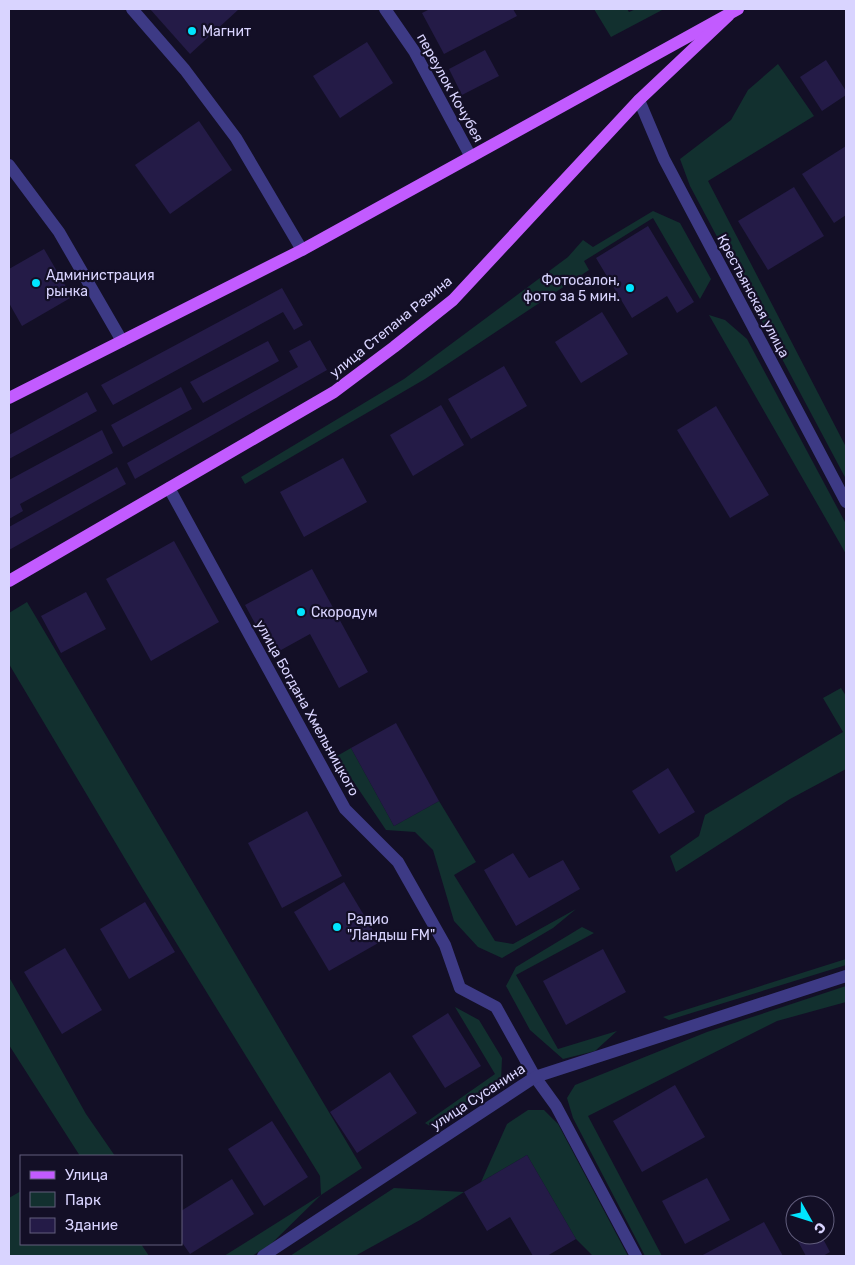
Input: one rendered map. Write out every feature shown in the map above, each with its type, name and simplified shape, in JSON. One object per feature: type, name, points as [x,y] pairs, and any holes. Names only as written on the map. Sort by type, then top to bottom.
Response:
[{"type":"main road","name":"улица Степана Разина","points":[[9,398],[302,250],[733,12]]},
{"type":"main road","name":"улица Степана Разина","points":[[9,581],[334,392],[452,300],[639,100],[733,12]]},
{"type":"street","points":[[132,9],[185,70],[236,138],[302,250]]},
{"type":"street","name":"переулок Кочубея","points":[[385,9],[414,50],[471,157]]},
{"type":"street","name":"Крестьянская улица","points":[[639,100],[664,159],[846,502]]},
{"type":"street","points":[[9,165],[59,232],[122,341]]},
{"type":"street","name":"улица Богдана Хмельницкого","points":[[168,488],[345,810],[398,862],[445,945],[460,988],[496,1007],[535,1077],[556,1106],[636,1256]]},
{"type":"street","name":"улица Сусанина","points":[[263,1256],[535,1077],[846,976]]},
{"type":"green space","points":[[594,9],[627,9],[629,12],[636,9],[664,9],[611,37]]},
{"type":"green space","points":[[778,64],[814,116],[708,181],[846,447],[846,479],[690,186],[680,159],[731,120],[748,90]]},
{"type":"green space","points":[[653,211],[680,223],[711,279],[700,299],[653,218],[584,261],[589,270],[425,379],[245,484],[241,477],[404,379],[568,257],[583,240],[593,247]]},
{"type":"green space","points":[[709,315],[725,320],[747,339],[846,524],[846,554]]},
{"type":"green space","points":[[27,602],[362,1168],[321,1195],[320,1176],[143,889],[9,664],[9,613]]},
{"type":"green space","points":[[841,688],[846,696],[846,769],[790,799],[676,872],[670,856],[699,836],[705,815],[843,732],[823,698]]},
{"type":"green space","points":[[351,748],[394,826],[439,801],[476,862],[454,875],[495,941],[513,944],[576,909],[553,928],[502,958],[478,947],[454,921],[433,850],[415,832],[386,830],[351,778],[330,760]]},
{"type":"green space","points":[[582,927],[594,933],[516,975],[558,1049],[617,1031],[595,1051],[563,1059],[530,1030],[506,986],[516,967]]},
{"type":"green space","points":[[846,959],[846,965],[669,1020],[663,1017]]},
{"type":"green space","points":[[9,977],[86,1114],[114,1155],[79,1155],[9,1045]]},
{"type":"green space","points":[[846,986],[846,1002],[777,1021],[588,1116],[662,1256],[645,1256],[573,1118],[567,1098],[575,1085],[707,1032]]},
{"type":"green space","points":[[455,1007],[479,1020],[502,1058],[501,1081],[433,1128],[425,1123],[495,1074]]},
{"type":"green space","points":[[528,1110],[544,1110],[558,1124],[628,1256],[593,1256],[576,1239],[527,1155],[481,1182],[507,1124]]},
{"type":"green space","points":[[394,1188],[464,1192],[420,1220],[355,1256],[290,1256]]},
{"type":"green space","points":[[20,1192],[20,1245],[142,1245],[149,1256],[9,1256],[9,1198]]},
{"type":"green space","points":[[321,1195],[271,1244],[252,1256],[224,1256]]},
{"type":"building","name":"Магнит","points":[[150,9],[239,9],[190,54]]},
{"type":"building","points":[[430,9],[513,9],[517,16],[444,54],[422,13]]},
{"type":"building","points":[[367,42],[393,83],[340,118],[313,76]]},
{"type":"building","points":[[485,50],[499,76],[462,95],[449,69]]},
{"type":"building","points":[[826,60],[846,91],[846,95],[822,111],[800,77]]},
{"type":"building","points":[[199,121],[232,170],[170,214],[135,165]]},
{"type":"building","points":[[846,146],[846,215],[834,223],[802,174]]},
{"type":"building","points":[[794,187],[824,236],[768,270],[738,221]]},
{"type":"building","points":[[648,226],[694,302],[677,313],[667,296],[632,318],[596,258]]},
{"type":"building","name":"Администрация рынка","points":[[44,249],[72,297],[22,326],[9,303],[9,269]]},
{"type":"building","points":[[282,288],[303,325],[294,330],[283,312],[113,405],[101,385]]},
{"type":"building","points":[[602,312],[628,354],[581,383],[555,342]]},
{"type":"building","points":[[310,340],[327,370],[135,479],[127,463],[298,367],[289,351]]},
{"type":"building","points":[[268,341],[279,361],[203,403],[190,382]]},
{"type":"building","points":[[504,366],[527,406],[471,439],[448,399]]},
{"type":"building","points":[[181,387],[192,409],[123,447],[111,425]]},
{"type":"building","points":[[87,392],[97,411],[9,459],[9,435]]},
{"type":"building","points":[[441,405],[464,445],[413,476],[390,435]]},
{"type":"building","points":[[716,406],[769,495],[730,518],[677,430]]},
{"type":"building","points":[[102,430],[113,453],[20,504],[23,511],[9,519],[9,480]]},
{"type":"building","points":[[343,458],[367,502],[304,537],[280,492]]},
{"type":"building","points":[[117,467],[126,484],[9,550],[9,527]]},
{"type":"building","points":[[174,541],[219,622],[151,661],[106,579]]},
{"type":"building","points":[[312,569],[368,672],[339,688],[310,634],[272,655],[245,605]]},
{"type":"building","points":[[86,592],[106,629],[61,653],[41,616]]},
{"type":"building","points":[[396,723],[439,801],[394,826],[351,748]]},
{"type":"building","points":[[668,768],[695,812],[659,834],[632,791]]},
{"type":"building","points":[[307,811],[342,876],[282,908],[248,843]]},
{"type":"building","points":[[513,853],[529,878],[563,860],[580,889],[516,926],[484,870]]},
{"type":"building","name":"Радио \"Ландыш FM\"","points":[[344,882],[380,942],[329,971],[294,912]]},
{"type":"building","points":[[145,902],[175,952],[129,979],[100,929]]},
{"type":"building","points":[[65,948],[102,1010],[62,1034],[24,972]]},
{"type":"building","points":[[603,949],[626,992],[566,1025],[543,981]]},
{"type":"building","points":[[448,1013],[481,1066],[445,1088],[412,1036]]},
{"type":"building","points":[[390,1072],[417,1113],[357,1153],[330,1112]]},
{"type":"building","points":[[675,1085],[705,1137],[642,1172],[613,1121]]},
{"type":"building","points":[[272,1121],[308,1177],[264,1206],[228,1149]]},
{"type":"building","points":[[527,1155],[576,1239],[547,1256],[533,1256],[510,1217],[487,1231],[464,1192]]},
{"type":"building","points":[[707,1178],[730,1220],[685,1244],[662,1201]]},
{"type":"building","points":[[232,1179],[254,1214],[190,1254],[182,1242],[182,1210]]},
{"type":"building","points":[[764,1222],[783,1256],[701,1256]]},
{"type":"building","points":[[800,1245],[826,1245],[830,1252],[823,1256],[806,1256]]},
{"type":"place","name":"Магнит","points":[[192,31]]},
{"type":"place","name":"Администрация рынка","points":[[36,283]]},
{"type":"place","name":"Фотосалон, фото за 5 мин.","points":[[630,288]]},
{"type":"place","name":"Скородум","points":[[301,612]]},
{"type":"place","name":"Радио \"Ландыш FM\"","points":[[337,927]]}]
